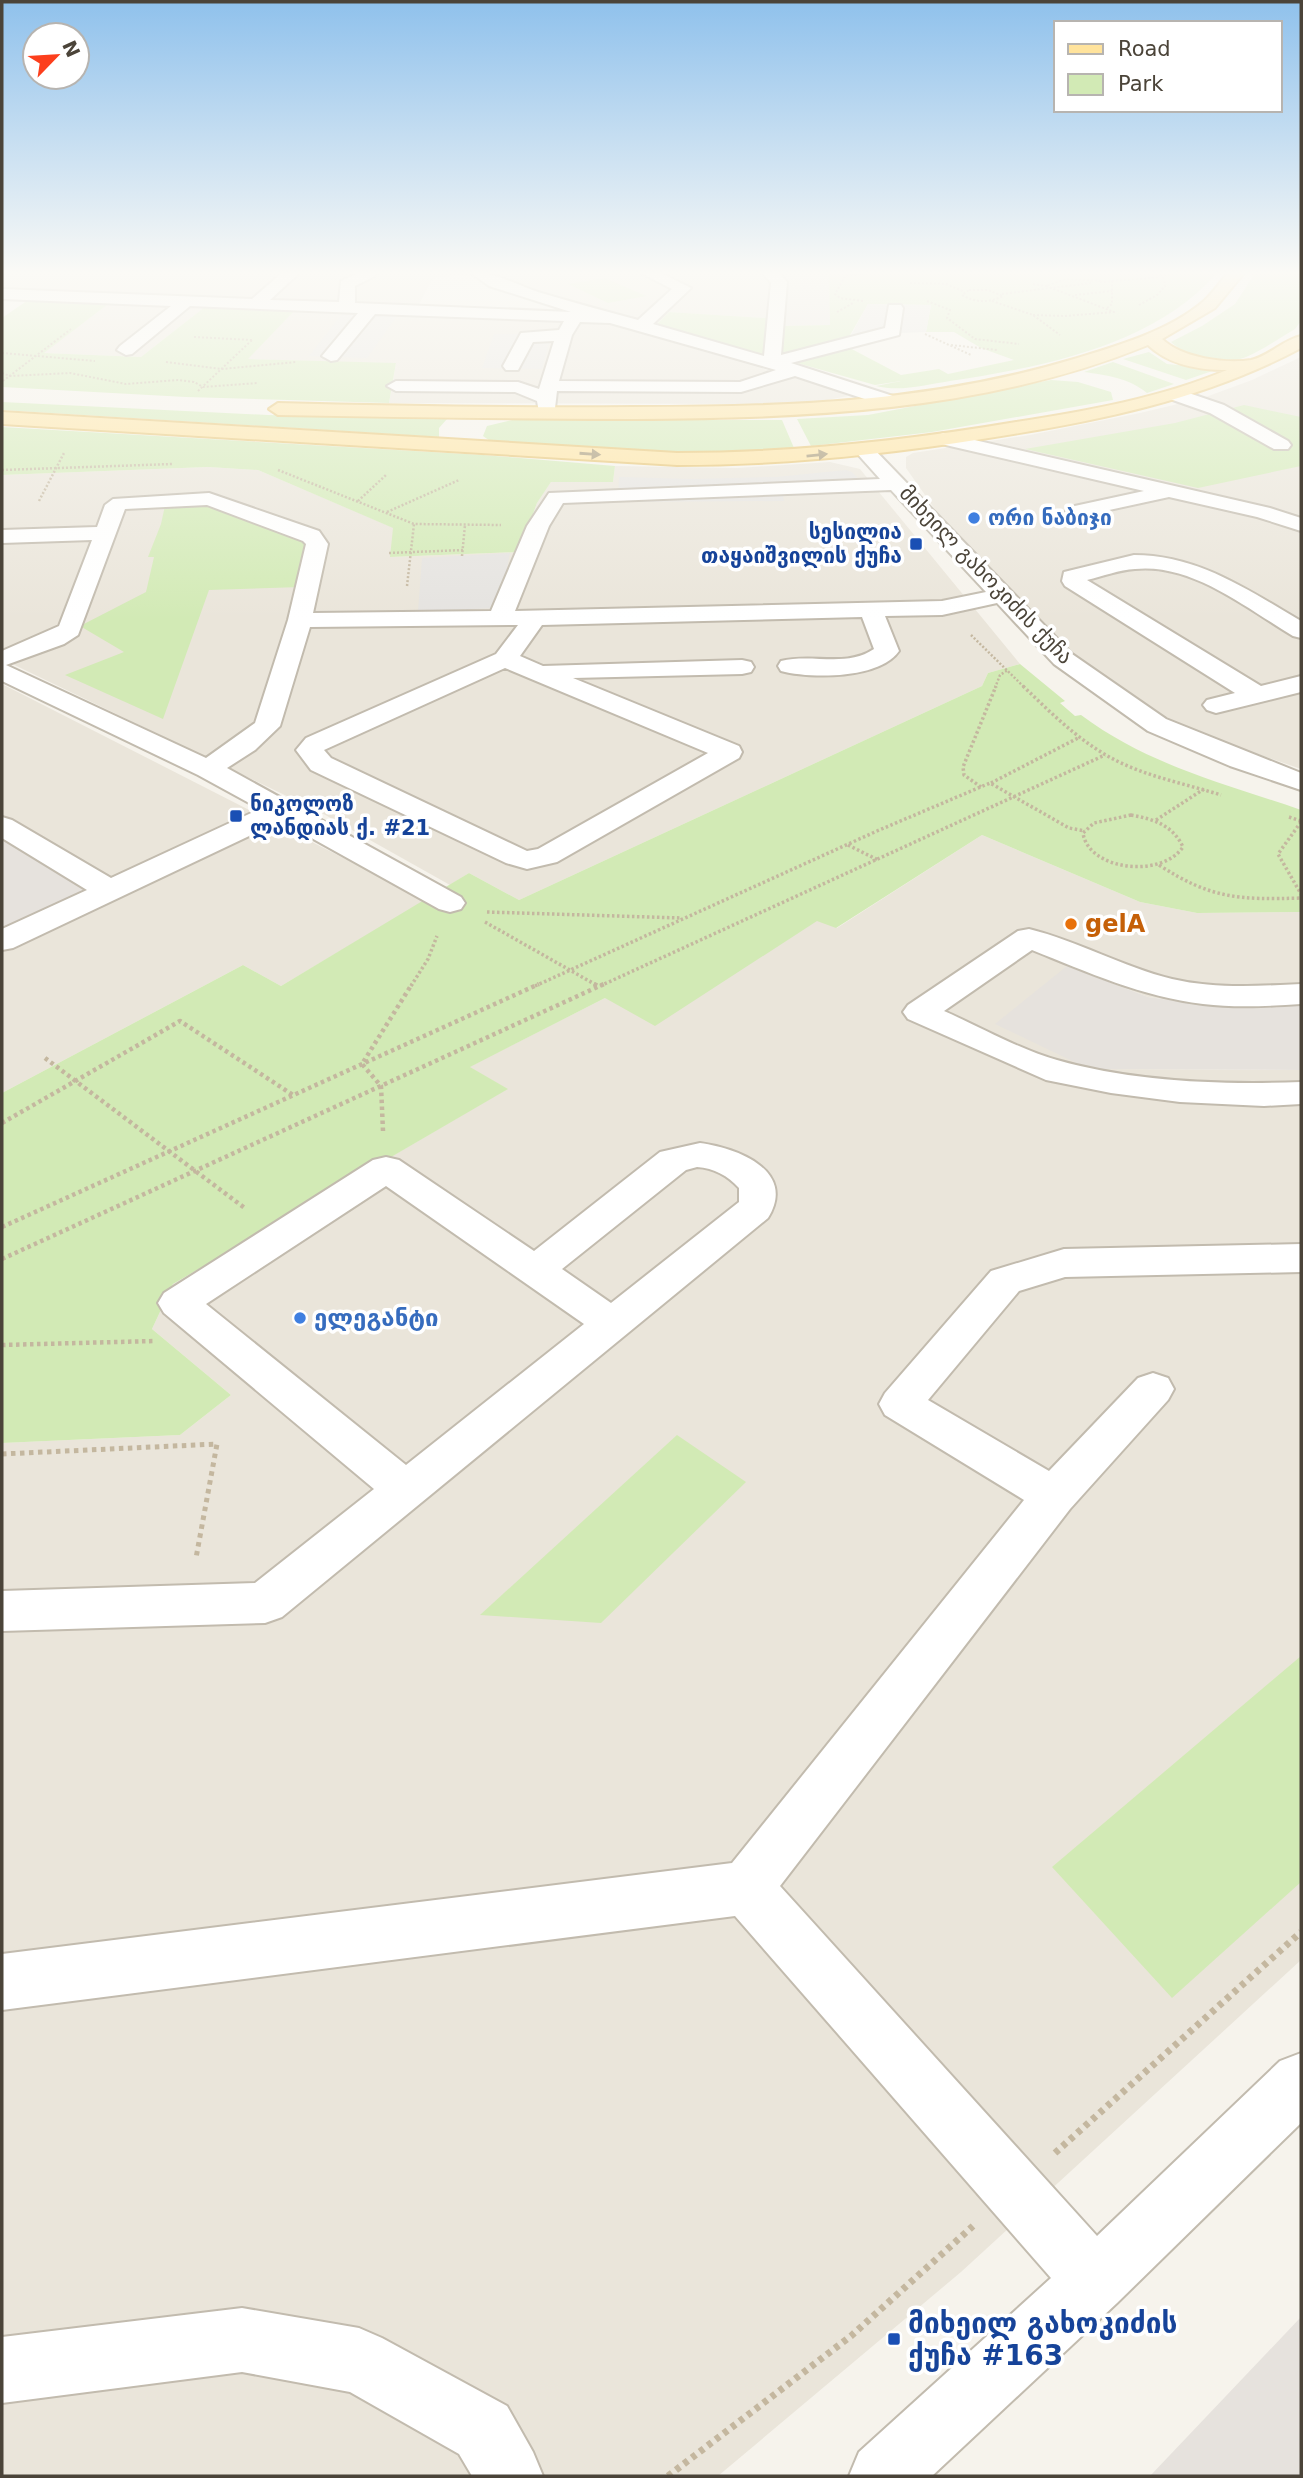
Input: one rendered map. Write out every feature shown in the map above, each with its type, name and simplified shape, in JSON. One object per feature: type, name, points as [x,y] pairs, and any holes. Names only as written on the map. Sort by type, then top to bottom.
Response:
[{"type":"main road","points":[[473,447],[461,434],[463,425],[480,418],[507,414],[547,399],[785,412],[890,401],[957,389]]},
{"type":"main road","points":[[2,418],[689,460],[783,458],[944,439],[1126,399],[1177,394],[1191,389]]},
{"type":"main road","points":[[264,409],[507,414]]},
{"type":"street","points":[[522,389],[547,399],[714,389]]},
{"type":"street","points":[[547,399],[550,389]]},
{"type":"street","points":[[852,389],[890,401]]},
{"type":"street","points":[[1177,394],[1216,409],[1281,445]]},
{"type":"street","points":[[944,439],[1297,521]]},
{"type":"street","name":"მიხეილ გახოკიძის ქუჩა","points":[[864,450],[1063,659],[1157,725],[1301,782]]},
{"type":"street","points":[[500,618],[538,526],[556,497],[899,484]]},
{"type":"street","points":[[1077,511],[1172,492]]},
{"type":"street","points":[[2,659],[55,639],[70,630],[116,505],[120,503],[202,498],[216,500],[311,536],[317,544],[300,620],[267,726],[246,744],[208,769]]},
{"type":"street","points":[[2,536],[106,533]]},
{"type":"street","points":[[1257,695],[1073,581],[1072,577],[1134,562],[1155,562],[1199,573],[1217,581],[1301,631]]},
{"type":"street","points":[[335,642],[521,639],[871,610],[942,608],[1002,595]]},
{"type":"street","points":[[790,666],[859,665],[877,660],[887,651],[871,610]]},
{"type":"street","points":[[300,620],[500,618],[521,639],[535,671],[729,752],[547,856],[527,860],[313,757],[309,750],[315,744],[521,639]]},
{"type":"street","points":[[535,671],[742,667]]},
{"type":"street","points":[[2,673],[208,769],[452,904]]},
{"type":"street","points":[[1216,705],[1301,684]]},
{"type":"street","points":[[2,941],[281,810]]},
{"type":"street","points":[[2,827],[109,890]]},
{"type":"street","points":[[1301,994],[1237,997],[1189,992],[1147,983],[1029,938],[920,1012],[1046,1069],[1111,1082],[1180,1091],[1264,1095],[1301,1093]]},
{"type":"street","points":[[2,1611],[265,1603],[755,1209],[762,1199],[760,1187],[752,1176],[715,1157],[699,1155],[673,1161],[535,1270]]},
{"type":"street","points":[[406,1490],[178,1303],[386,1169],[613,1324]]},
{"type":"street","points":[[1054,1496],[900,1404],[1005,1282],[1064,1264],[1301,1258]]},
{"type":"street","points":[[2,1982],[746,1888],[1054,1496],[1153,1389]]},
{"type":"street","points":[[746,1888],[1095,2281]]},
{"type":"street","points":[[883,2476],[1095,2281],[1301,2082]]},
{"type":"street","points":[[2,2370],[242,2340],[359,2361],[483,2430],[509,2476]]},
{"type":"path","points":[[39,501],[68,445]]},
{"type":"path","points":[[358,500],[386,475]]},
{"type":"path","points":[[386,512],[467,477]]},
{"type":"path","points":[[404,619],[414,524]]},
{"type":"path","points":[[462,556],[465,525]]},
{"type":"path","points":[[389,553],[463,550]]},
{"type":"path","points":[[981,787],[964,775],[963,767],[1000,675],[1008,670]]},
{"type":"path","points":[[2,1227],[990,783],[1080,737]]},
{"type":"path","points":[[2,1259],[1016,798],[1105,755]]},
{"type":"path","points":[[990,783],[1069,828],[1084,831]]},
{"type":"path","points":[[1155,821],[1204,789]]},
{"type":"path","points":[[1130,815],[1155,821],[1173,830],[1183,846],[1180,855],[1171,861],[1159,865],[1127,865],[1111,861],[1088,847],[1084,831],[1100,818],[1130,815]]},
{"type":"path","points":[[1159,865],[1184,883],[1226,899],[1301,896],[1279,854],[1301,822]]},
{"type":"path","points":[[847,845],[878,860]]},
{"type":"path","points":[[452,904],[685,918]]},
{"type":"path","points":[[452,904],[600,987]]},
{"type":"path","points":[[362,1064],[428,959],[452,904]]},
{"type":"path","points":[[2,1123],[180,1021],[293,1095]]},
{"type":"path","points":[[45,1058],[282,1236]]},
{"type":"path","points":[[362,1064],[381,1086],[386,1169]]},
{"type":"path","points":[[2,1345],[222,1340]]},
{"type":"path","points":[[2,1454],[217,1444],[187,1605]]},
{"type":"path","points":[[668,2476],[851,2336],[1301,1932]]},
{"type":"shaded area","points":[[392,389],[832,389],[848,396],[812,403],[775,404],[389,403]]},
{"type":"shaded area","points":[[1228,389],[1301,389],[1301,769],[1177,726],[1096,673],[1048,633],[937,512],[906,468],[906,457],[913,453],[1030,435],[1203,398]]},
{"type":"shaded area","points":[[830,462],[860,469],[1020,664],[988,673],[982,686],[519,900],[469,873],[450,885],[320,812],[2,659],[2,475],[208,467],[258,470],[394,528],[391,557],[519,552],[537,503],[551,482],[613,482],[615,466],[737,468]]},
{"type":"shaded area","points":[[846,470],[852,472],[866,487],[782,490],[784,501],[618,502],[619,477],[776,477]]},
{"type":"shaded area","points":[[510,553],[499,608],[418,611],[422,558]]},
{"type":"shaded area","points":[[2,684],[426,900],[281,986],[243,965],[2,1093],[2,929],[87,889],[2,837]]},
{"type":"shaded area","points":[[982,835],[1140,902],[1197,913],[1301,912],[1301,1006],[1198,1004],[1148,997],[1067,966],[1089,1069],[1301,1070],[1301,1960],[961,2272],[718,2476],[2,2476],[2,1443],[180,1435],[231,1395],[152,1329],[173,1284],[507,1089],[469,1067],[605,998],[818,920],[837,928]]},
{"type":"shaded area","points":[[2,837],[88,889],[2,929]]},
{"type":"shaded area","points":[[1067,966],[1148,997],[1198,1004],[1301,1006],[1301,1070],[1089,1069],[995,1024]]},
{"type":"shaded area","points":[[1301,2317],[1301,2476],[1150,2476]]},
{"type":"green space","points":[[32,389],[392,389],[389,403],[186,397]]},
{"type":"green space","points":[[1006,389],[1100,389],[1111,392],[1113,400],[932,432],[811,446],[797,419],[868,415]]},
{"type":"green space","points":[[1141,389],[1160,389],[1147,393]]},
{"type":"green space","points":[[2,402],[268,415],[447,419],[439,428],[439,437],[2,410]]},
{"type":"green space","points":[[1244,405],[1301,417],[1301,466],[1198,488],[1025,449],[1175,423]]},
{"type":"green space","points":[[512,420],[782,420],[794,448],[719,452],[642,451],[490,441],[483,436],[487,426]]},
{"type":"green space","points":[[2,427],[483,455],[615,466],[613,482],[551,482],[537,503],[519,552],[390,557],[393,528],[258,470],[208,467],[2,475]]},
{"type":"green space","points":[[166,501],[207,501],[309,540],[301,587],[209,590],[163,719],[65,675],[124,652],[80,626],[146,592],[154,557],[148,557],[161,524]]},
{"type":"green space","points":[[1020,664],[1065,701],[1060,703],[1075,716],[1081,715],[1133,747],[1187,771],[1301,810],[1301,912],[1197,913],[1140,902],[982,835],[836,928],[817,921],[655,1026],[605,998],[470,1067],[508,1089],[173,1284],[152,1329],[231,1395],[180,1435],[2,1443],[2,1093],[243,965],[281,986],[469,873],[519,900],[982,686],[988,673]]},
{"type":"green space","points":[[677,1435],[746,1482],[601,1623],[480,1615]]},
{"type":"green space","points":[[1301,1656],[1301,1882],[1172,1998],[1052,1867]]},
{"type":"place","name":"ორი ნაბიჯი","points":[[974,518]]},
{"type":"place","name":"სესილია თაყაიშვილის ქუჩა","points":[[916,544]]},
{"type":"place","name":"ნიკოლოზ ლანდიას ქ. #21","points":[[236,816]]},
{"type":"place","name":"gelA","points":[[1071,924]]},
{"type":"place","name":"ელეგანტი","points":[[300,1318]]},
{"type":"place","name":"მიხეილ გახოკიძის ქუჩა #163","points":[[894,2339]]}]
